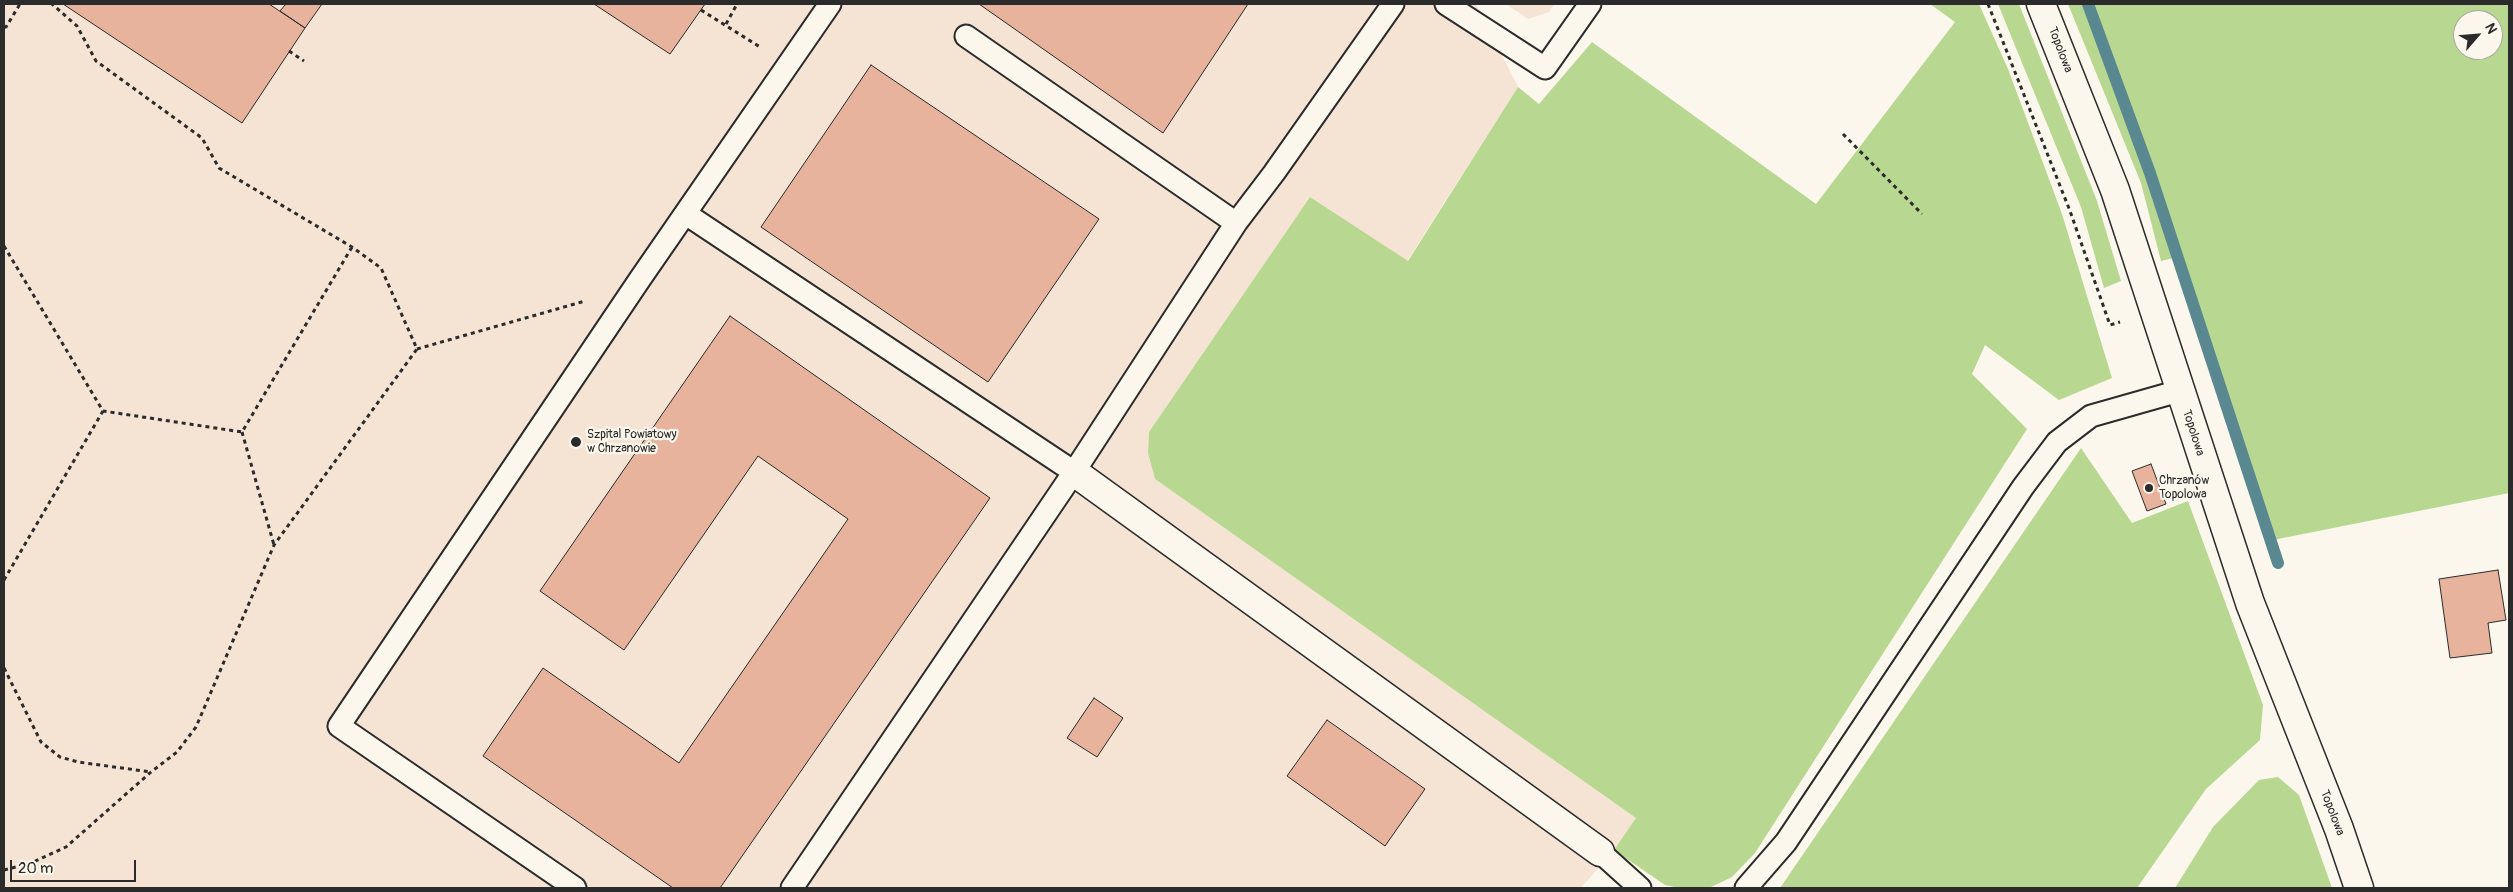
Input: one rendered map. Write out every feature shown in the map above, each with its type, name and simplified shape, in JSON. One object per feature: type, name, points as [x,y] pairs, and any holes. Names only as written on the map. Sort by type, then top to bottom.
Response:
[{"type":"street","name":"Topolowa","points":[[2041,4],[2114,190],[2250,602],[2332,812],[2359,888]]},
{"type":"street","points":[[1074,472],[1600,852]]},
{"type":"lane","points":[[575,888],[339,726],[635,287],[830,4]]},
{"type":"lane","points":[[792,888],[1074,472],[1236,223],[1274,173],[1393,4]]},
{"type":"lane","points":[[1446,4],[1545,68],[1590,4]]},
{"type":"lane","points":[[966,36],[1236,223]]},
{"type":"lane","points":[[686,214],[1074,472]]},
{"type":"lane","points":[[1746,888],[1786,842],[2023,487],[2057,442],[2092,416],[2179,391]]},
{"type":"lane","points":[[1600,852],[1640,888]]},
{"type":"path","points":[[4,27],[6,27],[20,4]]},
{"type":"path","points":[[52,4],[77,26],[96,61],[202,138],[219,168],[352,247],[381,268],[417,349]]},
{"type":"path","points":[[726,24],[737,4]]},
{"type":"path","points":[[1988,4],[2067,201],[2110,325]]},
{"type":"path","points":[[701,10],[726,24],[788,66]]},
{"type":"path","points":[[289,51],[304,61]]},
{"type":"path","points":[[1843,134],[1922,214]]},
{"type":"path","points":[[4,246],[103,411]]},
{"type":"path","points":[[274,546],[242,432],[352,247]]},
{"type":"path","points":[[4,870],[31,863],[66,847],[176,752],[196,727],[274,546],[417,349],[635,287]]},
{"type":"path","points":[[103,411],[242,432]]},
{"type":"path","points":[[4,580],[103,411]]},
{"type":"path","points":[[4,668],[41,742],[60,757],[78,762],[151,772]]},
{"type":"shaded area","name":"Szpital Powiatowy w Chrzanowie","points":[[4,4],[1476,4],[1518,87],[1407,261],[1310,197],[1149,432],[1148,453],[1155,479],[1636,818],[1614,850],[1581,888],[4,888]]},
{"type":"shaded area","points":[[1506,4],[1554,4],[1549,12],[1528,19]]},
{"type":"green space","points":[[1930,4],[1979,4],[2008,69],[2062,214],[2112,378],[2059,400],[1985,345],[1972,374],[2027,429],[1755,853],[1732,877],[1709,888],[1679,888],[1665,885],[1614,850],[1636,818],[1155,479],[1148,453],[1149,432],[1310,197],[1408,261],[1518,87],[1539,104],[1592,42],[1816,204],[1955,22]]},
{"type":"green space","points":[[1998,4],[2019,4],[2097,201],[2121,281],[2104,288],[2081,207]]},
{"type":"green space","points":[[2068,4],[2509,4],[2509,493],[2273,540],[2181,256],[2161,261],[2141,183]]},
{"type":"green space","points":[[2081,448],[2132,523],[2188,501],[2263,705],[2260,740],[2206,789],[2137,888],[1780,888]]},
{"type":"green space","points":[[2278,777],[2299,795],[2332,888],[2175,888],[2213,827],[2259,780]]},
{"type":"building","points":[[63,4],[269,4],[305,28],[242,123]]},
{"type":"building","points":[[286,4],[322,4],[305,28],[280,11]]},
{"type":"building","points":[[594,4],[705,4],[670,54]]},
{"type":"building","points":[[979,4],[1248,4],[1163,133]]},
{"type":"building","points":[[871,65],[1099,219],[988,382],[761,227]]},
{"type":"building","points":[[730,316],[990,498],[720,888],[673,888],[483,756],[543,668],[679,763],[848,519],[758,456],[624,650],[540,591]]},
{"type":"building","name":"Chrzanów Topolowa","points":[[2151,464],[2166,504],[2147,511],[2132,471]]},
{"type":"building","points":[[2498,570],[2506,620],[2488,623],[2492,653],[2450,658],[2439,579]]},
{"type":"building","points":[[1094,698],[1123,718],[1097,757],[1067,738]]},
{"type":"building","points":[[1327,720],[1425,789],[1385,846],[1287,776]]},
{"type":"waterway","points":[[2088,4],[2150,173],[2278,563]]},
{"type":"place","name":"Szpital Powiatowy w Chrzanowie","points":[[576,442]]},
{"type":"place","name":"Chrzanów Topolowa","points":[[2149,488]]}]
